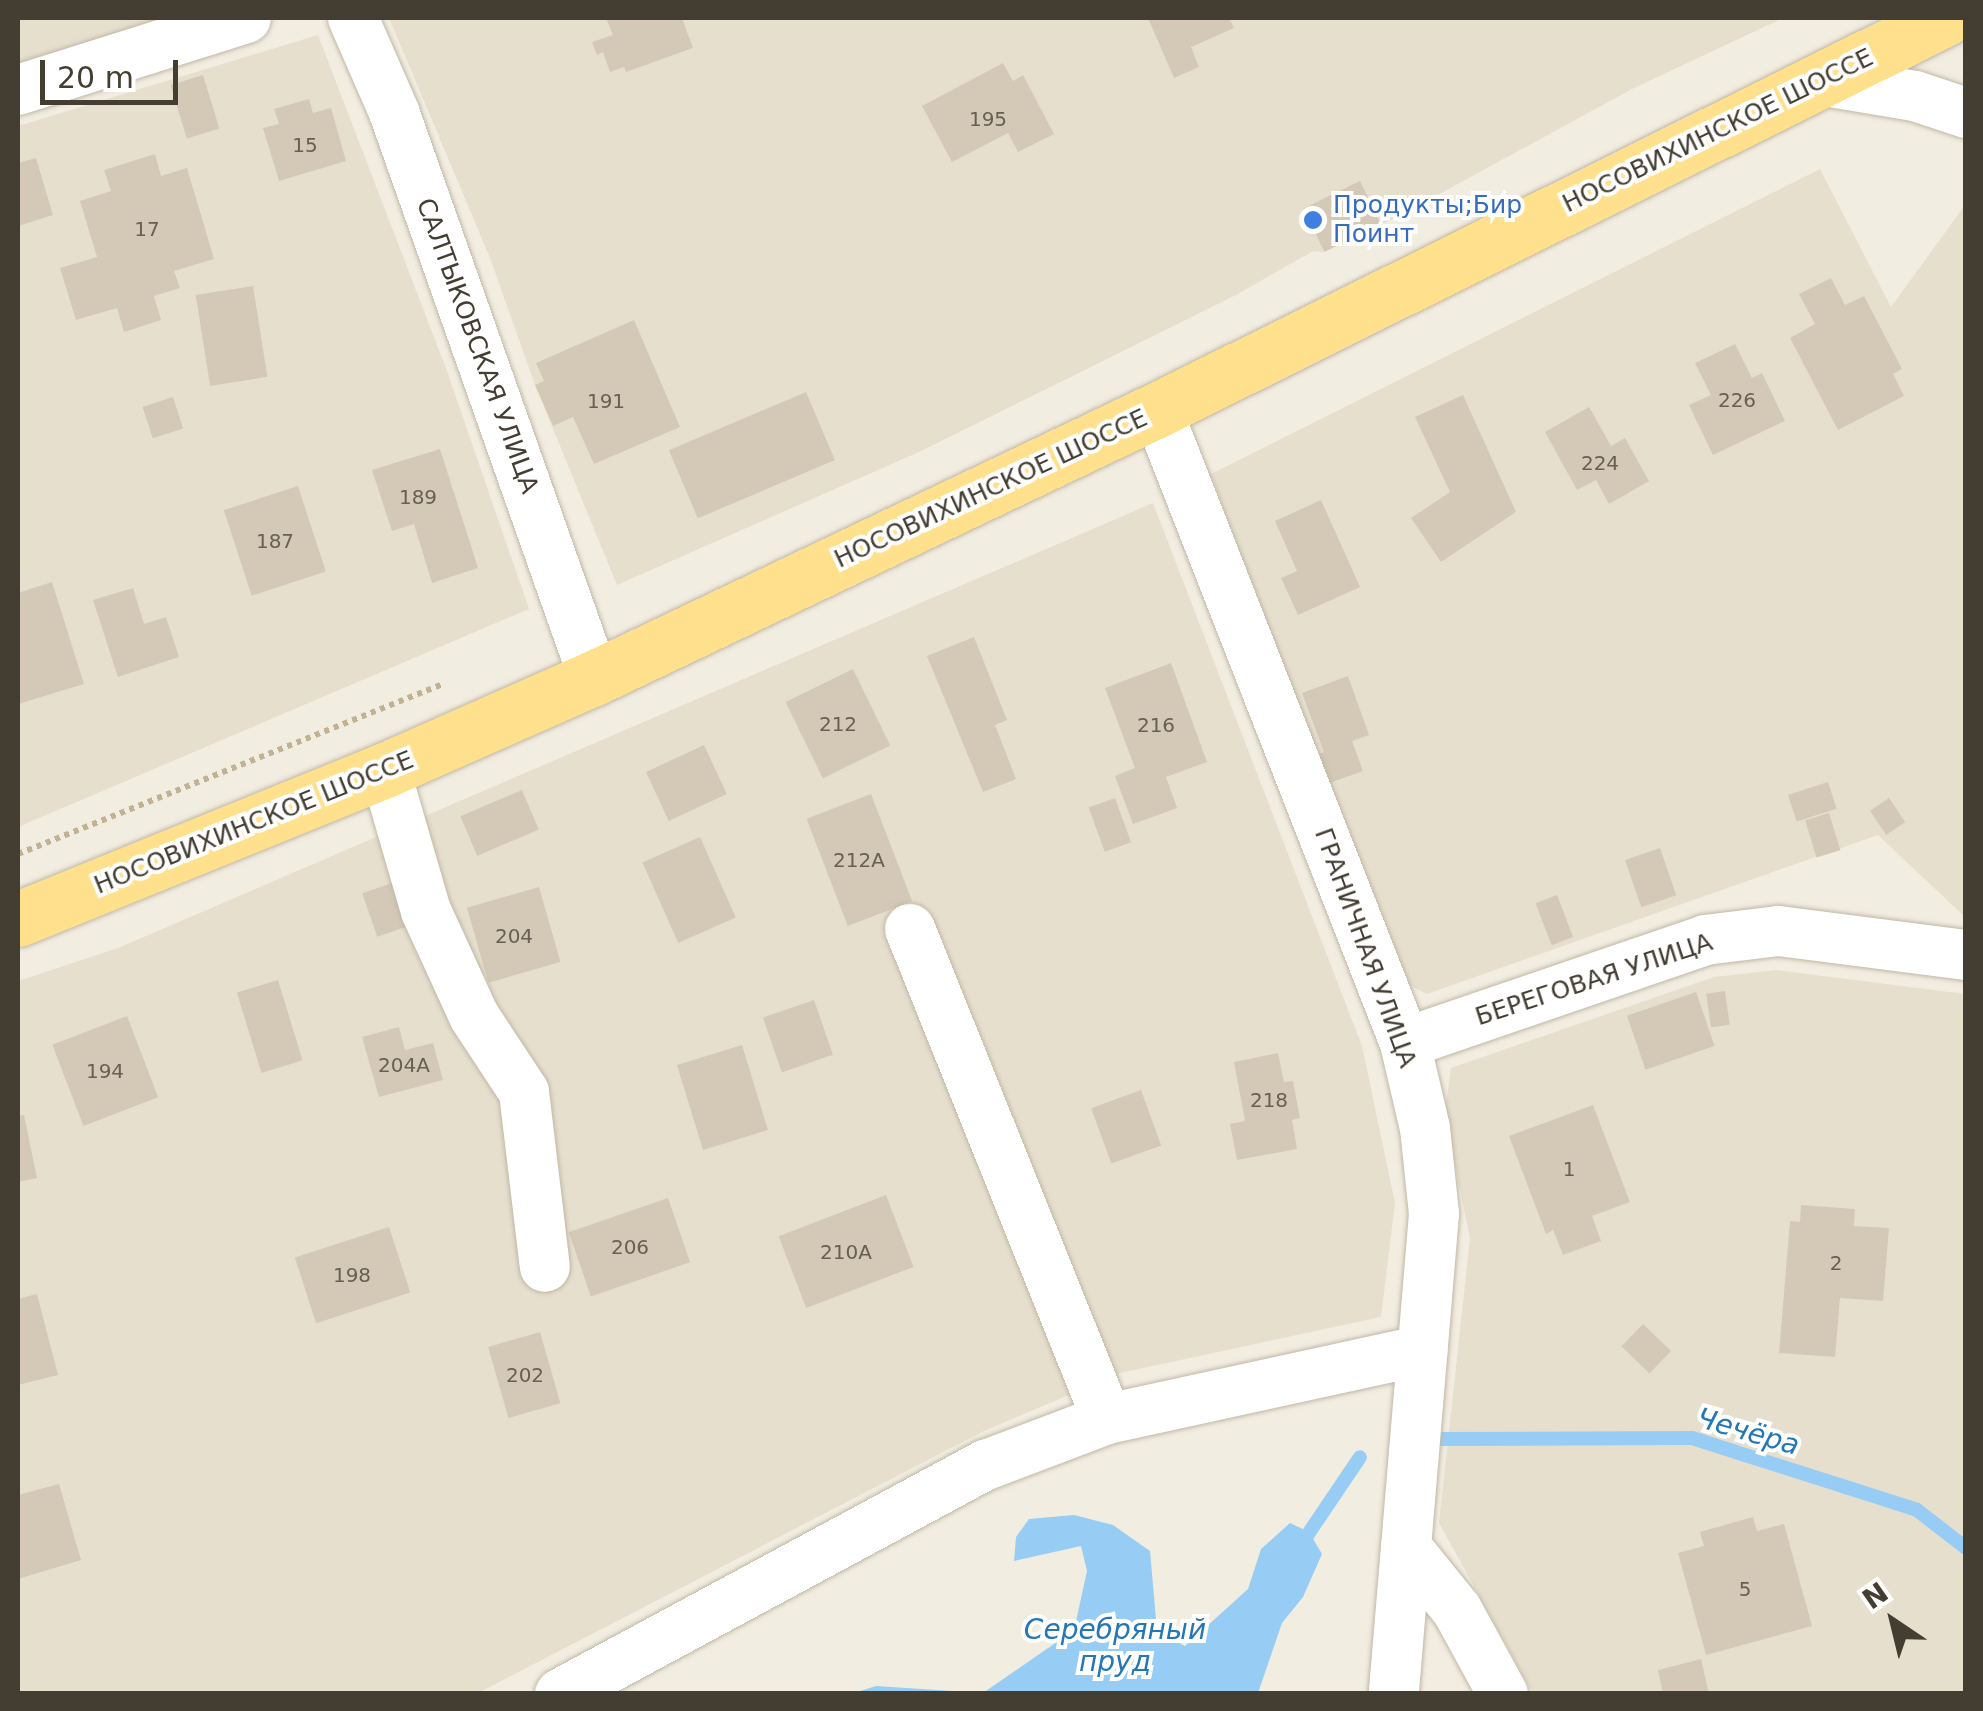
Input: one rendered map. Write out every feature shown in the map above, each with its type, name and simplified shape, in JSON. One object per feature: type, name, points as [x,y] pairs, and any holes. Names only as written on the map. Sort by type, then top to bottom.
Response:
[{"type":"main road","name":"НОСОВИХИНСКОЕ ШОССЕ","points":[[18,918],[385,770],[594,678],[1157,410],[1946,18]]},
{"type":"street","points":[[18,90],[246,18]]},
{"type":"street","name":"САЛТЫКОВСКАЯ УЛИЦА","points":[[353,18],[394,112],[594,678]]},
{"type":"street","points":[[1819,80],[1915,96],[1966,113]]},
{"type":"street","name":"ГРАНИЧНАЯ УЛИЦА","points":[[1157,410],[1405,1043],[1425,1128],[1434,1214],[1394,1694]]},
{"type":"street","points":[[385,770],[426,911],[474,1016],[524,1092],[545,1267]]},
{"type":"street","points":[[910,929],[1107,1419]]},
{"type":"street","name":"БЕРЕГОВАЯ УЛИЦА","points":[[1405,1043],[1705,940],[1778,932],[1966,955]]},
{"type":"street","points":[[560,1694],[986,1466],[1107,1419],[1423,1350]]},
{"type":"street","points":[[1406,1547],[1457,1610],[1503,1694]]},
{"type":"path","points":[[18,854],[452,681]]},
{"type":"shaded area","points":[[18,18],[192,18],[18,72]]},
{"type":"shaded area","points":[[389,18],[1783,18],[1632,89],[1401,215],[1325,252],[1313,251],[1236,295],[919,452],[617,585],[535,385],[490,258]]},
{"type":"shaded area","points":[[318,35],[447,371],[529,609],[18,827],[18,126]]},
{"type":"shaded area","points":[[1820,169],[1891,307],[1965,205],[1965,917],[1878,835],[1427,994],[1399,980],[1211,474]]},
{"type":"shaded area","points":[[1153,503],[1362,1046],[1395,1203],[1381,1317],[1120,1373],[982,1432],[478,1693],[18,1693],[18,981],[118,948]]},
{"type":"shaded area","points":[[1777,970],[1965,994],[1965,1693],[1533,1693],[1439,1523],[1470,1238],[1450,1141],[1446,1105],[1451,1068],[1714,977]]},
{"type":"water","name":"Серебряный пруд","points":[[1074,1515],[1113,1525],[1150,1551],[1157,1631],[1185,1646],[1248,1589],[1261,1549],[1290,1523],[1309,1532],[1322,1554],[1303,1597],[1282,1623],[1258,1693],[983,1693],[1074,1630],[1087,1571],[1081,1546],[1014,1561],[1016,1537],[1029,1519]]},
{"type":"water","points":[[876,1686],[983,1693],[854,1693]]},
{"type":"building","points":[[606,18],[682,18],[693,48],[626,72],[624,67],[610,72],[603,52],[597,55],[592,42],[613,35]]},
{"type":"building","points":[[1148,18],[1229,18],[1234,28],[1191,47],[1199,67],[1174,78]]},
{"type":"building","points":[[1003,63],[1013,81],[1023,75],[1054,134],[1018,152],[1008,133],[952,162],[922,106]]},
{"type":"building","points":[[203,75],[219,129],[187,138],[170,85]]},
{"type":"building","points":[[309,99],[313,113],[331,108],[346,161],[279,181],[263,128],[279,124],[274,109]]},
{"type":"building","points":[[155,154],[161,176],[187,168],[214,259],[174,271],[180,288],[154,296],[161,320],[124,332],[117,308],[76,320],[60,268],[97,257],[80,201],[111,191],[104,170]]},
{"type":"building","points":[[36,158],[53,215],[18,226],[18,163]]},
{"type":"building","points":[[1360,181],[1381,224],[1324,252],[1303,209]]},
{"type":"building","points":[[1831,278],[1845,305],[1864,296],[1902,369],[1893,374],[1904,396],[1838,430],[1790,338],[1815,324],[1799,294]]},
{"type":"building","points":[[253,286],[267,377],[210,386],[196,295]]},
{"type":"building","points":[[634,320],[680,427],[594,464],[573,417],[553,426],[535,385],[544,381],[536,363]]},
{"type":"building","points":[[1735,344],[1752,378],[1762,373],[1785,421],[1713,455],[1689,405],[1711,395],[1695,363]]},
{"type":"building","points":[[806,392],[835,460],[698,518],[669,450]]},
{"type":"building","points":[[1463,395],[1516,512],[1441,562],[1411,518],[1450,492],[1415,417]]},
{"type":"building","points":[[173,397],[183,428],[153,438],[143,407]]},
{"type":"building","points":[[1589,407],[1611,446],[1625,438],[1649,481],[1609,504],[1596,480],[1577,490],[1545,432]]},
{"type":"building","points":[[440,449],[478,568],[432,583],[414,524],[392,531],[372,470]]},
{"type":"building","points":[[298,486],[326,572],[252,596],[224,510]]},
{"type":"building","points":[[1321,500],[1360,587],[1298,615],[1281,578],[1297,571],[1275,521]]},
{"type":"building","points":[[52,582],[84,684],[18,704],[18,593]]},
{"type":"building","points":[[133,588],[144,624],[166,617],[179,657],[118,677],[93,600]]},
{"type":"building","points":[[974,637],[1007,720],[995,725],[1016,779],[983,792],[927,656]]},
{"type":"building","points":[[1171,663],[1207,762],[1166,777],[1177,808],[1133,824],[1115,776],[1135,768],[1105,688]]},
{"type":"building","points":[[853,669],[890,745],[823,778],[786,702]]},
{"type":"building","points":[[1348,676],[1369,735],[1352,741],[1363,771],[1327,784],[1316,755],[1324,752],[1302,693]]},
{"type":"building","points":[[704,745],[727,794],[669,821],[646,772]]},
{"type":"building","points":[[1828,782],[1837,809],[1797,822],[1788,795]]},
{"type":"building","points":[[522,790],[539,830],[477,856],[460,816]]},
{"type":"building","points":[[871,794],[912,901],[848,926],[807,819]]},
{"type":"building","points":[[1115,798],[1131,842],[1105,852],[1089,808]]},
{"type":"building","points":[[1889,798],[1905,822],[1886,835],[1870,811]]},
{"type":"building","points":[[1829,813],[1840,850],[1816,858],[1805,820]]},
{"type":"building","points":[[700,837],[736,917],[678,943],[642,863]]},
{"type":"building","points":[[1660,848],[1676,895],[1641,907],[1625,860]]},
{"type":"building","points":[[401,880],[416,923],[377,937],[362,893]]},
{"type":"building","points":[[539,887],[560,962],[488,983],[467,908]]},
{"type":"building","points":[[1557,895],[1573,937],[1552,945],[1536,903]]},
{"type":"building","points":[[278,980],[303,1060],[261,1073],[237,993]]},
{"type":"building","points":[[1725,991],[1730,1025],[1711,1027],[1706,994]]},
{"type":"building","points":[[1696,992],[1715,1046],[1646,1070],[1627,1016]]},
{"type":"building","points":[[814,1000],[833,1055],[782,1072],[763,1018]]},
{"type":"building","points":[[127,1016],[158,1097],[83,1126],[52,1045]]},
{"type":"building","points":[[399,1027],[405,1050],[433,1043],[443,1080],[379,1097],[362,1037]]},
{"type":"building","points":[[742,1045],[768,1130],[703,1150],[677,1065]]},
{"type":"building","points":[[1278,1053],[1284,1082],[1293,1081],[1300,1118],[1292,1120],[1297,1149],[1237,1160],[1230,1124],[1245,1121],[1234,1062]]},
{"type":"building","points":[[1141,1090],[1161,1145],[1111,1164],[1091,1108]]},
{"type":"building","points":[[1593,1105],[1630,1202],[1592,1216],[1601,1241],[1563,1255],[1553,1230],[1546,1234],[1509,1136]]},
{"type":"building","points":[[24,1115],[37,1178],[18,1182],[18,1116]]},
{"type":"building","points":[[886,1195],[914,1267],[806,1308],[779,1236]]},
{"type":"building","points":[[668,1198],[690,1262],[591,1296],[569,1232]]},
{"type":"building","points":[[1801,1205],[1855,1209],[1854,1226],[1889,1228],[1883,1301],[1840,1298],[1835,1357],[1779,1353],[1790,1221],[1800,1222]]},
{"type":"building","points":[[389,1227],[410,1293],[316,1323],[295,1258]]},
{"type":"building","points":[[37,1294],[58,1375],[18,1385],[18,1299]]},
{"type":"building","points":[[1643,1324],[1671,1351],[1650,1373],[1621,1346]]},
{"type":"building","points":[[540,1332],[560,1403],[508,1418],[488,1347]]},
{"type":"building","points":[[59,1484],[81,1560],[18,1579],[18,1495]]},
{"type":"building","points":[[1753,1517],[1757,1531],[1784,1524],[1812,1626],[1706,1655],[1678,1553],[1704,1546],[1700,1532]]},
{"type":"building","points":[[1701,1659],[1709,1694],[1663,1694],[1658,1670]]},
{"type":"waterway","name":"Чечёра","points":[[1437,1439],[1692,1438],[1917,1510],[1966,1548]]},
{"type":"waterway","name":"Чечёра","points":[[1300,1546],[1360,1457]]},
{"type":"place","name":"Продукты;Бир Поинт","points":[[1313,220]]}]
